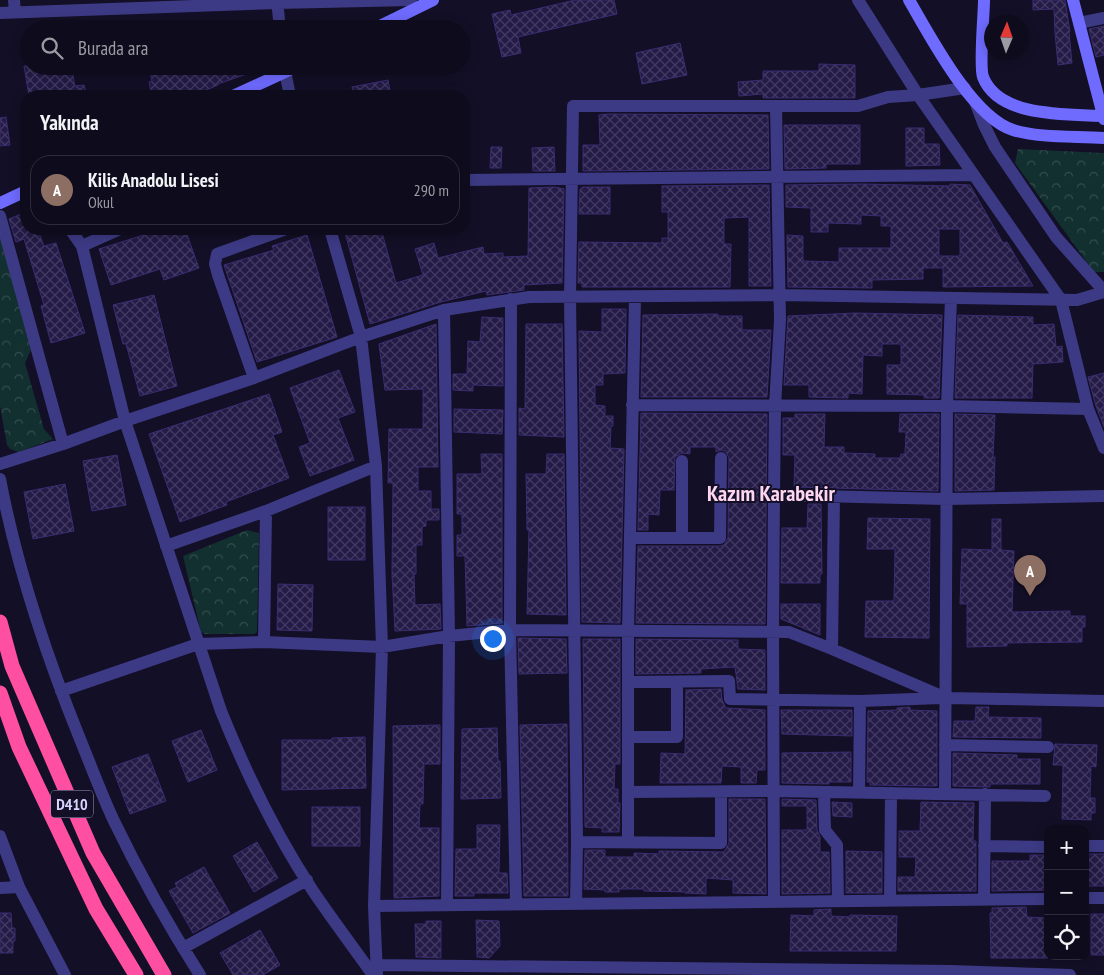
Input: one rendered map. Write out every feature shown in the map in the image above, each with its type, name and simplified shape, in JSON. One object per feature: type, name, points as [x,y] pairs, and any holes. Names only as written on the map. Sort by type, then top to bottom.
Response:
[{"type":"highway","name":"D410","points":[[0,622],[12,666],[93,854],[164,975]]},
{"type":"highway","name":"D410","points":[[0,693],[19,747],[92,900],[136,975]]},
{"type":"main road","points":[[392,20],[433,0]]},
{"type":"main road","points":[[909,0],[960,89],[994,119],[1010,129],[1028,133],[1104,138]]},
{"type":"main road","points":[[984,0],[982,76],[998,97],[1012,105],[1030,111],[1104,116],[1073,0]]},
{"type":"main road","points":[[244,90],[273,75]]},
{"type":"main road","points":[[0,203],[20,194]]},
{"type":"street","points":[[0,13],[15,6],[411,0]]},
{"type":"street","points":[[858,0],[923,94],[974,175],[1061,300],[1088,409],[1104,448]]},
{"type":"street","points":[[276,2],[279,20]]},
{"type":"street","points":[[1079,23],[1104,18]]},
{"type":"street","points":[[285,75],[289,90]]},
{"type":"street","points":[[576,904],[577,842],[570,297],[573,106],[858,106],[888,97],[960,89]]},
{"type":"street","points":[[0,464],[254,378],[360,337],[444,310],[511,299],[780,295],[1077,300],[1104,291],[1056,237],[995,147],[976,104]]},
{"type":"street","points":[[774,902],[774,495],[775,406],[780,320],[776,107]]},
{"type":"street","points":[[470,180],[974,175]]},
{"type":"street","points":[[0,216],[63,444]]},
{"type":"street","points":[[74,235],[82,246],[125,421],[198,644],[236,750],[279,833],[307,880],[376,972]]},
{"type":"street","points":[[82,246],[107,235]]},
{"type":"street","points":[[254,378],[215,264],[217,254],[269,235]]},
{"type":"street","points":[[332,235],[360,337],[376,466],[382,647],[374,906],[376,972]]},
{"type":"street","points":[[628,842],[628,631],[635,297]]},
{"type":"street","points":[[945,794],[946,499],[952,298]]},
{"type":"street","points":[[511,299],[510,630],[516,904]]},
{"type":"street","points":[[444,310],[449,636],[447,905]]},
{"type":"street","points":[[632,405],[948,406],[1088,409]]},
{"type":"street","points":[[631,538],[720,538],[721,458]]},
{"type":"street","points":[[682,460],[682,538]]},
{"type":"street","points":[[166,546],[266,511],[376,466]]},
{"type":"street","points":[[0,478],[6,509],[32,604],[61,691],[113,819],[135,862],[200,975]]},
{"type":"street","points":[[774,495],[946,499],[1104,496]]},
{"type":"street","points":[[832,649],[834,496]]},
{"type":"street","points":[[264,642],[266,511]]},
{"type":"street","points":[[61,691],[198,644],[264,642],[382,647],[449,636],[510,630],[789,632],[946,698]]},
{"type":"street","points":[[628,682],[729,681],[730,699],[860,701],[946,698],[1104,701]]},
{"type":"street","points":[[628,737],[677,737],[677,682]]},
{"type":"street","points":[[859,793],[860,701]]},
{"type":"street","points":[[945,745],[1048,747]]},
{"type":"street","points":[[628,792],[891,793],[1045,796]]},
{"type":"street","points":[[577,842],[721,843],[721,792]]},
{"type":"street","points":[[824,793],[825,830],[837,845],[838,901]]},
{"type":"street","points":[[890,900],[891,793]]},
{"type":"street","points":[[984,899],[985,794]]},
{"type":"street","points":[[0,836],[19,887],[65,975]]},
{"type":"street","points":[[984,846],[1044,847]]},
{"type":"street","points":[[1089,846],[1104,846]]},
{"type":"street","points":[[183,948],[307,880]]},
{"type":"street","points":[[0,888],[19,887]]},
{"type":"street","points":[[374,906],[1044,898]]},
{"type":"street","points":[[1089,898],[1104,898]]},
{"type":"street","points":[[376,972],[1070,975]]},
{"type":"green space","points":[[1018,149],[1104,153],[1104,272],[1094,272],[1015,163]]},
{"type":"green space","points":[[0,237],[31,350],[25,363],[44,429],[53,439],[19,452],[10,449],[7,445],[0,406]]},
{"type":"green space","points":[[247,530],[259,533],[257,632],[254,634],[205,634],[201,632],[183,556]]},
{"type":"building","points":[[575,0],[614,0],[617,14],[518,37],[521,53],[502,57],[492,14],[510,10],[511,15]]},
{"type":"building","points":[[1033,0],[1065,0],[1072,63],[1058,65],[1054,9],[1033,10]]},
{"type":"building","points":[[1104,26],[1104,55],[1096,57],[1089,29]]},
{"type":"building","points":[[680,43],[687,75],[642,84],[636,53]]},
{"type":"building","points":[[819,64],[855,65],[855,98],[763,98],[763,94],[739,96],[738,82],[763,80],[763,71],[819,71]]},
{"type":"building","points":[[26,75],[73,75],[75,86],[84,85],[85,90],[28,90]]},
{"type":"building","points":[[151,75],[244,75],[206,90],[151,90],[149,82],[152,81]]},
{"type":"building","points":[[388,80],[390,90],[353,90],[352,87]]},
{"type":"building","points":[[599,115],[768,115],[769,169],[583,171],[583,145],[600,145]]},
{"type":"building","points":[[6,117],[10,145],[0,146],[0,118]]},
{"type":"building","points":[[784,125],[860,125],[860,164],[826,164],[826,168],[785,169]]},
{"type":"building","points":[[906,128],[924,128],[924,144],[939,144],[940,165],[906,166]]},
{"type":"building","points":[[491,147],[502,147],[501,168],[490,168]]},
{"type":"building","points":[[554,147],[555,171],[533,171],[532,148]]},
{"type":"building","points":[[769,185],[771,286],[749,286],[749,217],[724,218],[724,244],[731,244],[730,287],[582,287],[582,283],[578,283],[579,242],[662,243],[662,238],[668,238],[668,212],[662,212],[662,186]]},
{"type":"building","points":[[786,185],[970,185],[1003,243],[1007,242],[1033,286],[943,287],[943,268],[923,268],[923,279],[872,280],[872,288],[788,287],[787,235],[803,236],[803,261],[839,262],[839,248],[891,248],[891,226],[881,226],[881,216],[861,215],[861,224],[828,223],[828,232],[811,232],[811,208],[786,207]],"holes":[[[939,229],[960,229],[960,256],[939,256]]]},
{"type":"building","points":[[555,187],[564,189],[562,283],[524,285],[524,290],[487,295],[486,291],[441,302],[370,324],[346,235],[383,235],[396,283],[423,275],[415,249],[434,243],[438,258],[483,247],[484,254],[503,253],[503,257],[528,256],[529,188]]},
{"type":"building","points":[[582,187],[610,187],[610,214],[579,214],[580,189]]},
{"type":"building","points":[[20,214],[20,235],[40,235],[44,246],[56,243],[85,333],[51,343],[41,306],[44,305],[24,239],[16,242],[9,219]]},
{"type":"building","points":[[144,235],[187,235],[199,268],[164,280],[160,269],[111,285],[99,249]]},
{"type":"building","points":[[307,235],[337,337],[257,362],[224,265],[274,250],[272,246]]},
{"type":"building","points":[[154,295],[177,386],[140,396],[126,344],[123,344],[113,305]]},
{"type":"building","points":[[602,309],[626,309],[625,373],[603,374],[603,385],[595,385],[595,405],[605,406],[605,416],[613,416],[610,448],[624,449],[620,623],[582,622],[579,331],[602,332]]},
{"type":"building","points":[[855,313],[942,315],[939,398],[924,398],[924,395],[887,394],[887,365],[901,365],[901,344],[882,344],[882,356],[863,355],[862,394],[848,393],[848,398],[809,397],[809,385],[784,385],[788,316]]},
{"type":"building","points":[[718,314],[718,316],[742,316],[742,330],[771,330],[767,397],[641,397],[643,315]]},
{"type":"building","points":[[958,315],[1033,317],[1033,325],[1054,324],[1056,347],[1062,346],[1063,362],[1033,364],[1032,398],[955,398]]},
{"type":"building","points":[[482,317],[503,318],[503,386],[473,385],[473,391],[453,390],[453,374],[467,374],[468,341],[480,342]]},
{"type":"building","points":[[436,324],[438,467],[418,467],[418,491],[431,491],[431,509],[439,509],[439,520],[426,520],[426,526],[422,527],[422,545],[416,545],[416,574],[414,574],[415,605],[440,604],[441,629],[395,631],[392,574],[393,483],[388,483],[389,429],[423,429],[423,389],[385,390],[379,344]]},
{"type":"building","points":[[526,324],[562,324],[564,437],[519,435],[519,408],[525,409]]},
{"type":"building","points":[[339,370],[355,412],[338,418],[354,460],[310,476],[299,447],[310,443],[290,388]]},
{"type":"building","points":[[1104,373],[1104,427],[1088,377]]},
{"type":"building","points":[[269,394],[282,432],[273,435],[289,478],[226,502],[227,505],[180,522],[149,434]]},
{"type":"building","points":[[454,409],[503,410],[502,434],[454,432]]},
{"type":"building","points":[[641,413],[767,414],[765,624],[636,623],[638,546],[720,546],[724,545],[728,538],[729,458],[725,451],[716,452],[716,447],[690,447],[690,454],[682,453],[675,457],[674,490],[660,490],[659,515],[648,514],[648,530],[638,530]]},
{"type":"building","points":[[795,414],[825,414],[824,447],[844,447],[844,453],[875,454],[875,458],[900,458],[901,454],[905,454],[906,432],[899,432],[900,414],[939,414],[938,491],[794,487],[795,455],[783,455],[783,418],[795,418]]},
{"type":"building","points":[[955,414],[995,415],[994,490],[955,491]]},
{"type":"building","points":[[481,454],[502,454],[502,623],[467,626],[465,556],[457,556],[457,535],[462,535],[462,514],[457,514],[457,474],[482,474]]},
{"type":"building","points":[[547,454],[564,454],[566,615],[527,614],[529,530],[527,530],[526,474],[546,474]]},
{"type":"building","points":[[117,455],[126,505],[92,511],[83,461]]},
{"type":"building","points":[[65,484],[74,531],[33,539],[24,492]]},
{"type":"building","points":[[808,504],[821,504],[822,574],[820,574],[820,583],[781,583],[782,528],[807,528]]},
{"type":"building","points":[[328,507],[365,507],[365,560],[328,560]]},
{"type":"building","points":[[868,518],[930,519],[929,638],[865,637],[866,601],[894,601],[895,549],[867,549]]},
{"type":"building","points":[[992,519],[1001,519],[1001,550],[1014,551],[1012,612],[1070,611],[1070,616],[1085,616],[1085,627],[1082,627],[1082,642],[1007,643],[1007,646],[967,647],[967,604],[960,604],[962,549],[992,550]]},
{"type":"building","points":[[278,584],[313,585],[312,631],[277,630]]},
{"type":"building","points":[[781,604],[820,604],[820,635],[781,619]]},
{"type":"building","points":[[518,638],[566,639],[567,673],[519,674]]},
{"type":"building","points":[[583,639],[620,639],[620,764],[615,764],[614,789],[618,789],[618,803],[620,803],[619,832],[602,832],[602,828],[585,827]]},
{"type":"building","points":[[636,639],[738,640],[738,649],[765,650],[765,690],[738,689],[735,667],[701,669],[701,673],[636,674]]},
{"type":"building","points":[[721,689],[722,700],[726,708],[765,710],[765,770],[757,770],[756,783],[741,783],[741,767],[722,766],[721,783],[660,783],[661,753],[685,754],[686,690]]},
{"type":"building","points":[[910,707],[910,710],[937,711],[937,786],[870,785],[870,782],[867,782],[868,711],[897,710],[897,708]]},
{"type":"building","points":[[976,707],[989,707],[988,717],[1041,718],[1041,738],[953,737],[954,721],[975,721]]},
{"type":"building","points":[[781,710],[852,710],[852,736],[782,734]]},
{"type":"building","points":[[567,724],[568,896],[524,896],[520,725]]},
{"type":"building","points":[[440,725],[440,764],[424,764],[423,804],[420,804],[419,828],[439,828],[439,896],[394,898],[393,726]]},
{"type":"building","points":[[497,728],[501,798],[461,799],[462,729]]},
{"type":"building","points":[[201,730],[217,770],[188,782],[172,741]]},
{"type":"building","points":[[365,737],[366,788],[282,790],[282,740],[332,740],[332,738]]},
{"type":"building","points":[[1055,744],[1097,745],[1096,767],[1091,766],[1090,798],[1095,798],[1095,813],[1091,813],[1091,820],[1062,819],[1063,765],[1053,765]]},
{"type":"building","points":[[851,752],[851,782],[829,782],[829,784],[782,783],[782,753]]},
{"type":"building","points":[[953,753],[1017,755],[1017,759],[1040,759],[1040,784],[990,784],[990,787],[953,786]]},
{"type":"building","points":[[148,754],[166,801],[130,814],[112,767]]},
{"type":"building","points":[[729,799],[765,799],[766,894],[733,893],[733,880],[706,878],[706,894],[644,891],[644,889],[619,889],[619,892],[605,892],[605,890],[584,889],[585,850],[605,850],[605,857],[634,857],[634,853],[659,854],[659,851],[724,852],[729,843]]},
{"type":"building","points":[[782,799],[816,800],[820,852],[829,852],[830,893],[782,894],[782,830],[807,830],[807,806],[782,806]]},
{"type":"building","points":[[832,802],[852,803],[852,817],[833,816]]},
{"type":"building","points":[[921,802],[974,803],[973,841],[976,841],[976,891],[898,891],[898,877],[915,877],[916,857],[899,857],[899,831],[920,831]]},
{"type":"building","points":[[312,807],[360,807],[360,846],[312,846]]},
{"type":"building","points":[[477,825],[500,825],[499,873],[507,873],[508,893],[474,893],[474,896],[455,896],[456,849],[477,849]]},
{"type":"building","points":[[257,842],[278,878],[254,892],[233,856]]},
{"type":"building","points":[[846,851],[882,852],[882,893],[846,893]]},
{"type":"building","points":[[1089,854],[1104,854],[1104,886],[1089,886]]},
{"type":"building","points":[[1030,855],[1044,855],[1044,890],[992,891],[992,861],[1030,861]]},
{"type":"building","points":[[204,867],[230,913],[193,933],[169,891],[177,887],[175,883]]},
{"type":"building","points":[[1026,907],[1027,917],[1044,918],[1044,958],[991,958],[990,913],[992,913],[992,908]]},
{"type":"building","points":[[831,909],[831,916],[897,916],[896,951],[790,951],[791,915],[814,916],[814,910]]},
{"type":"building","points":[[0,913],[11,913],[12,928],[15,928],[13,953],[0,953]]},
{"type":"building","points":[[1091,914],[1104,914],[1104,955],[1091,955]]},
{"type":"building","points":[[476,920],[499,921],[500,946],[489,958],[477,957]]},
{"type":"building","points":[[426,921],[441,921],[441,958],[416,957],[415,924],[426,924]]},
{"type":"building","points":[[260,930],[280,965],[263,975],[233,975],[220,953]]},
{"type":"place","name":"Kilis Anadolu Lisesi","points":[[1030,596]]},
{"type":"district","name":"Kazım Karabekir","points":[[771,493]]}]
